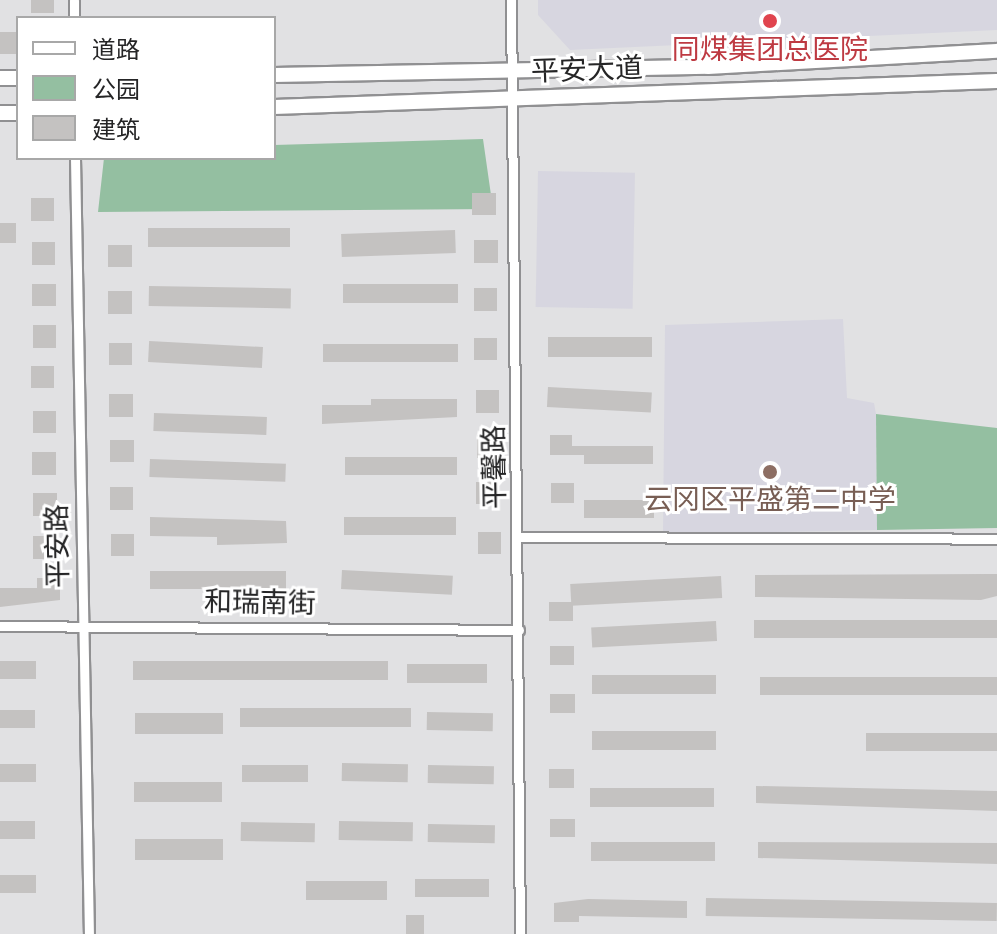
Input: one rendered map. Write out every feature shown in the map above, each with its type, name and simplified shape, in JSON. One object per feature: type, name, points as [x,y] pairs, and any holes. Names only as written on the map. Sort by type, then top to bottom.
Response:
[{"type":"main road","name":"平安大道","points":[[276,75],[512,72],[997,51]]},
{"type":"main road","name":"平安大道","points":[[276,107],[512,101],[997,81]]},
{"type":"street","name":"平馨路","points":[[511,0],[519,537],[520,934]]},
{"type":"street","name":"平安路","points":[[75,160],[89,934]]},
{"type":"street","points":[[519,537],[997,539]]},
{"type":"street","name":"和瑞南街","points":[[0,626],[519,630]]},
{"type":"shaded area","name":"同煤集团总医院","points":[[538,0],[997,0],[997,30],[570,50],[538,15]]},
{"type":"shaded area","points":[[538,171],[635,173],[633,309],[536,307]]},
{"type":"shaded area","name":"云冈区平盛第二中学","points":[[843,319],[847,398],[874,403],[876,414],[877,530],[663,534],[665,325]]},
{"type":"green space","points":[[483,139],[493,209],[98,212],[104,160],[276,160],[276,145]]},
{"type":"green space","points":[[876,414],[997,428],[997,528],[877,530]]},
{"type":"building","points":[[31,0],[54,0],[54,13],[31,13]]},
{"type":"building","points":[[0,32],[16,32],[16,54],[0,54]]},
{"type":"building","points":[[472,193],[496,193],[496,215],[472,215]]},
{"type":"building","points":[[31,198],[54,198],[54,221],[31,221]]},
{"type":"building","points":[[0,223],[16,223],[16,243],[0,243]]},
{"type":"building","points":[[148,228],[290,228],[290,247],[148,247]]},
{"type":"building","points":[[455,230],[456,253],[342,257],[341,234]]},
{"type":"building","points":[[474,240],[498,240],[498,263],[474,263]]},
{"type":"building","points":[[32,242],[55,242],[55,265],[32,265]]},
{"type":"building","points":[[108,245],[132,245],[132,267],[108,267]]},
{"type":"building","points":[[32,284],[56,284],[56,306],[32,306]]},
{"type":"building","points":[[343,284],[458,284],[458,303],[343,303]]},
{"type":"building","points":[[149,286],[291,288],[291,308],[149,306]]},
{"type":"building","points":[[474,288],[497,288],[497,311],[474,311]]},
{"type":"building","points":[[108,291],[132,291],[132,314],[108,314]]},
{"type":"building","points":[[33,325],[56,325],[56,348],[33,348]]},
{"type":"building","points":[[548,337],[652,337],[652,357],[548,357]]},
{"type":"building","points":[[474,338],[497,338],[497,360],[474,360]]},
{"type":"building","points":[[149,341],[263,347],[262,368],[148,362]]},
{"type":"building","points":[[109,343],[132,343],[132,365],[109,365]]},
{"type":"building","points":[[323,344],[458,344],[458,362],[323,362]]},
{"type":"building","points":[[31,366],[54,366],[54,388],[31,388]]},
{"type":"building","points":[[548,387],[652,392],[651,412],[547,407]]},
{"type":"building","points":[[476,390],[499,390],[499,413],[476,413]]},
{"type":"building","points":[[109,394],[133,394],[133,417],[109,417]]},
{"type":"building","points":[[371,399],[457,399],[457,417],[322,424],[322,405],[371,405]]},
{"type":"building","points":[[33,411],[56,411],[56,433],[33,433]]},
{"type":"building","points":[[154,413],[267,417],[266,435],[153,431]]},
{"type":"building","points":[[477,435],[501,435],[501,458],[477,458]]},
{"type":"building","points":[[550,435],[572,435],[572,446],[653,446],[653,464],[584,464],[584,455],[550,455]]},
{"type":"building","points":[[110,440],[134,440],[134,462],[110,462]]},
{"type":"building","points":[[32,452],[56,452],[56,475],[32,475]]},
{"type":"building","points":[[345,457],[457,457],[457,475],[345,475]]},
{"type":"building","points":[[150,459],[286,464],[285,482],[149,477]]},
{"type":"building","points":[[476,482],[499,482],[499,504],[476,504]]},
{"type":"building","points":[[551,483],[574,483],[574,503],[551,503]]},
{"type":"building","points":[[110,487],[133,487],[133,510],[110,510]]},
{"type":"building","points":[[33,493],[57,493],[57,516],[33,516]]},
{"type":"building","points":[[584,500],[654,500],[654,518],[584,518]]},
{"type":"building","points":[[150,517],[286,521],[287,543],[217,545],[217,537],[150,536]]},
{"type":"building","points":[[344,517],[456,517],[456,535],[344,535]]},
{"type":"building","points":[[478,532],[501,532],[501,554],[478,554]]},
{"type":"building","points":[[111,534],[134,534],[134,556],[111,556]]},
{"type":"building","points":[[33,536],[57,536],[57,559],[33,559]]},
{"type":"building","points":[[342,570],[453,576],[452,595],[341,589]]},
{"type":"building","points":[[150,571],[286,571],[286,589],[150,589]]},
{"type":"building","points":[[997,574],[997,596],[981,600],[755,597],[755,575]]},
{"type":"building","points":[[721,576],[722,598],[571,606],[570,584]]},
{"type":"building","points":[[37,578],[60,578],[60,600],[0,607],[0,588],[37,588]]},
{"type":"building","points":[[549,602],[573,602],[573,621],[549,621]]},
{"type":"building","points":[[754,620],[997,620],[997,638],[754,638]]},
{"type":"building","points":[[716,621],[717,641],[592,648],[591,628]]},
{"type":"building","points":[[550,646],[574,646],[574,665],[550,665]]},
{"type":"building","points":[[0,661],[36,661],[36,679],[0,679]]},
{"type":"building","points":[[133,661],[388,661],[388,680],[133,680]]},
{"type":"building","points":[[407,664],[487,664],[487,683],[407,683]]},
{"type":"building","points":[[592,675],[716,675],[716,694],[592,694]]},
{"type":"building","points":[[760,677],[997,677],[997,695],[760,695]]},
{"type":"building","points":[[550,694],[575,694],[575,713],[550,713]]},
{"type":"building","points":[[240,708],[411,708],[411,727],[240,727]]},
{"type":"building","points":[[0,710],[35,710],[35,728],[0,728]]},
{"type":"building","points":[[427,712],[493,713],[493,731],[427,730]]},
{"type":"building","points":[[135,713],[223,713],[223,734],[135,734]]},
{"type":"building","points":[[592,731],[716,731],[716,750],[592,750]]},
{"type":"building","points":[[866,733],[997,733],[997,751],[866,751]]},
{"type":"building","points":[[342,763],[408,764],[408,782],[342,781]]},
{"type":"building","points":[[0,764],[36,764],[36,782],[0,782]]},
{"type":"building","points":[[242,765],[308,765],[308,782],[242,782]]},
{"type":"building","points":[[428,765],[494,766],[494,784],[428,783]]},
{"type":"building","points":[[549,769],[574,769],[574,788],[549,788]]},
{"type":"building","points":[[134,782],[222,782],[222,802],[134,802]]},
{"type":"building","points":[[756,786],[997,791],[997,811],[756,803]]},
{"type":"building","points":[[590,788],[714,788],[714,807],[590,807]]},
{"type":"building","points":[[550,819],[575,819],[575,837],[550,837]]},
{"type":"building","points":[[0,821],[35,821],[35,839],[0,839]]},
{"type":"building","points":[[339,821],[413,822],[413,841],[339,840]]},
{"type":"building","points":[[241,822],[315,823],[315,842],[241,841]]},
{"type":"building","points":[[428,824],[495,825],[495,843],[428,842]]},
{"type":"building","points":[[135,839],[223,839],[223,860],[135,860]]},
{"type":"building","points":[[591,842],[715,842],[715,861],[591,861]]},
{"type":"building","points":[[758,842],[997,843],[997,864],[758,858]]},
{"type":"building","points":[[0,875],[36,875],[36,893],[0,893]]},
{"type":"building","points":[[415,879],[489,879],[489,897],[415,897]]},
{"type":"building","points":[[306,881],[387,881],[387,900],[306,900]]},
{"type":"building","points":[[706,898],[997,903],[997,921],[706,916]]},
{"type":"building","points":[[588,899],[687,901],[687,918],[579,916],[579,922],[554,922],[554,903]]},
{"type":"building","points":[[406,915],[424,915],[424,934],[406,934]]},
{"type":"place","name":"同煤集团总医院","points":[[770,21]]},
{"type":"place","name":"云冈区平盛第二中学","points":[[770,472]]}]
